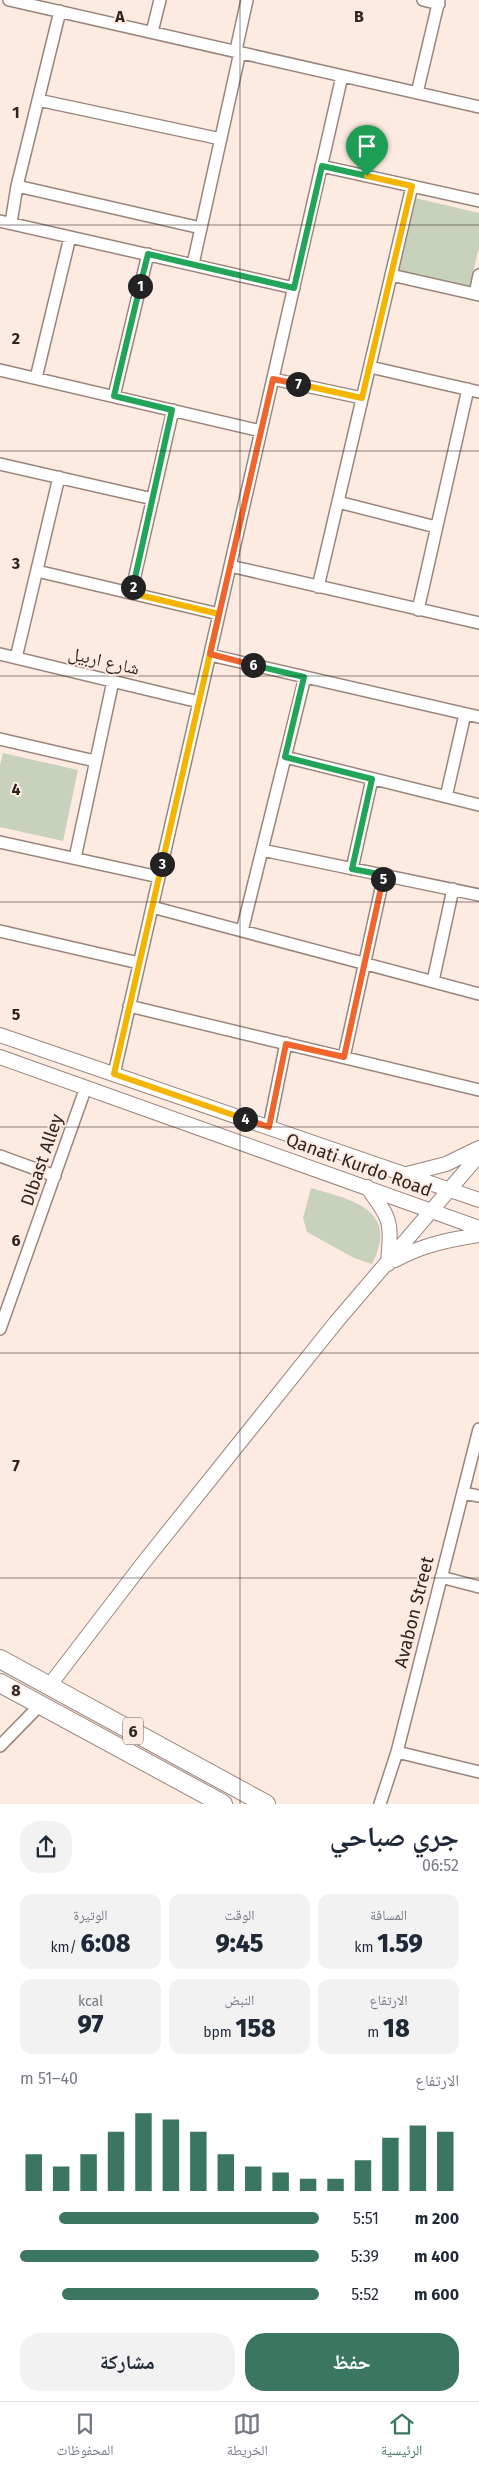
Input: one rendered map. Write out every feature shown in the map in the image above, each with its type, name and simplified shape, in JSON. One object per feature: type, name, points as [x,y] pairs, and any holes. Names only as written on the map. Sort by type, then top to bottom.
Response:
[{"type":"main road","name":"6","points":[[0,1659],[266,1804]]},
{"type":"main road","name":"6","points":[[0,1683],[223,1804]]},
{"type":"street","points":[[9,0],[479,107]]},
{"type":"street","points":[[152,32],[160,0]]},
{"type":"street","points":[[193,264],[221,139],[247,0]]},
{"type":"street","points":[[417,93],[439,2],[423,0]]},
{"type":"street","points":[[60,11],[17,186],[5,222],[294,288]]},
{"type":"street","points":[[114,1074],[342,76]]},
{"type":"street","points":[[38,100],[221,139]]},
{"type":"street","points":[[322,166],[479,201]]},
{"type":"street","points":[[17,186],[201,228]]},
{"type":"street","points":[[318,587],[412,186]]},
{"type":"street","points":[[36,378],[70,236]]},
{"type":"street","points":[[114,396],[148,254]]},
{"type":"street","points":[[391,275],[477,294],[479,275]]},
{"type":"street","points":[[370,367],[473,390],[436,527],[418,610]]},
{"type":"street","points":[[0,370],[261,430]]},
{"type":"street","points":[[273,379],[362,398]]},
{"type":"street","points":[[131,593],[172,410]]},
{"type":"street","points":[[0,464],[153,499]]},
{"type":"street","points":[[16,658],[59,477]]},
{"type":"street","points":[[338,502],[436,527]]},
{"type":"street","points":[[230,566],[479,623]]},
{"type":"street","points":[[37,571],[219,614]]},
{"type":"street","name":"شارع اربيل","points":[[0,654],[199,702]]},
{"type":"street","points":[[210,654],[479,717]]},
{"type":"street","points":[[242,931],[304,677]]},
{"type":"street","points":[[75,858],[113,680]]},
{"type":"street","points":[[446,797],[465,714]]},
{"type":"street","points":[[0,739],[95,761]]},
{"type":"street","points":[[285,757],[479,805]]},
{"type":"street","points":[[352,869],[372,779]]},
{"type":"street","points":[[0,842],[159,878]]},
{"type":"street","points":[[262,850],[479,895]]},
{"type":"street","points":[[344,1057],[384,875]]},
{"type":"street","points":[[433,981],[453,889]]},
{"type":"street","points":[[152,907],[479,994]]},
{"type":"street","points":[[0,931],[139,963]]},
{"type":"street","points":[[129,1006],[479,1090]]},
{"type":"street","name":"Qanati Kurdo Road","points":[[0,1035],[479,1200]]},
{"type":"street","points":[[269,1127],[286,1044]]},
{"type":"street","name":"Qanati Kurdo Road","points":[[0,1057],[479,1228]]},
{"type":"street","name":"Dlbast Alley","points":[[0,1329],[86,1087]]},
{"type":"street","points":[[406,1174],[446,1164],[479,1148]]},
{"type":"street","points":[[49,1686],[144,1562],[332,1328],[479,1155]]},
{"type":"street","points":[[0,1156],[55,1176]]},
{"type":"street","points":[[367,1187],[386,1212],[391,1226],[388,1264]]},
{"type":"street","points":[[388,1264],[417,1248],[439,1241],[479,1235]]},
{"type":"street","name":"Avabon Street","points":[[380,1804],[397,1752],[479,1428]]},
{"type":"street","points":[[463,1493],[479,1496]]},
{"type":"street","points":[[441,1577],[479,1587]]},
{"type":"street","points":[[0,1746],[40,1705]]},
{"type":"street","points":[[397,1752],[479,1772]]},
{"type":"green space","points":[[411,197],[479,213],[479,247],[470,287],[395,270]]},
{"type":"green space","points":[[3,753],[78,770],[63,841],[0,827],[0,765]]},
{"type":"green space","points":[[311,1188],[356,1203],[376,1219],[380,1231],[379,1245],[372,1264],[354,1258],[307,1232],[303,1218]]},
{"type":"route","points":[[322,166],[367,176],[412,186],[362,398],[273,379],[210,654],[304,677],[285,757],[372,779],[352,869],[384,875],[344,1057],[286,1044],[269,1127],[114,1074],[219,614],[131,593],[172,410],[114,396],[148,254],[294,288],[322,166]]}]
